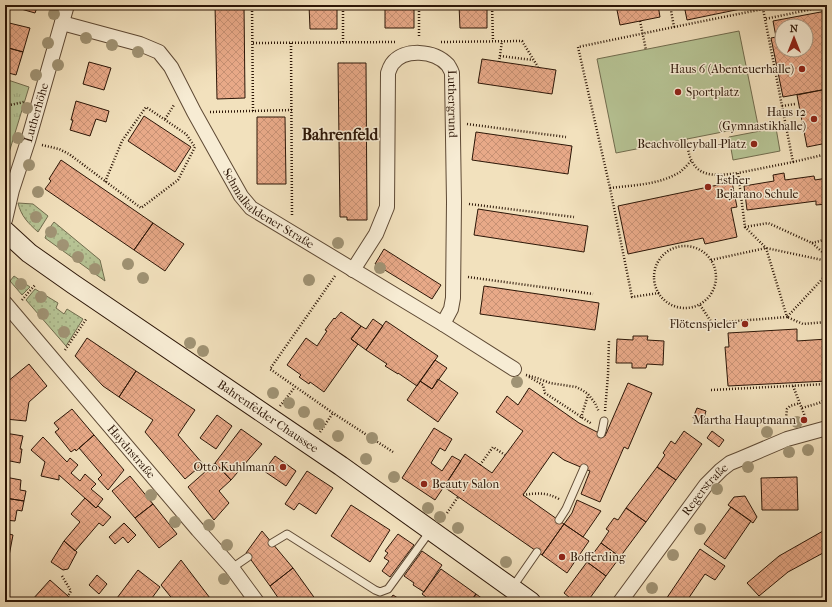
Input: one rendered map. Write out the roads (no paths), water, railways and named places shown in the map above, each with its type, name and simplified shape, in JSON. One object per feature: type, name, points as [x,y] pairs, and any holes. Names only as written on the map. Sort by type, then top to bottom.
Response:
[{"type":"main road","name":"Bahrenfelder Chaussee","points":[[5,231],[29,252],[73,284],[341,466],[531,602]]},
{"type":"street","name":"Lutherhöhe","points":[[5,220],[14,183],[28,141],[67,5]]},
{"type":"street","name":"Schmalkaldener Straße","points":[[62,23],[140,44],[159,52],[171,68],[241,196],[251,208],[444,324],[514,369]]},
{"type":"street","name":"Luthergrund","points":[[349,267],[376,234],[387,207],[388,73],[392,64],[400,57],[409,53],[430,54],[439,58],[448,65],[452,73],[454,276],[451,309],[444,324]]},
{"type":"street","name":"Haydnstraße","points":[[5,303],[232,568],[257,602]]},
{"type":"street","name":"Regerstraße","points":[[620,602],[706,485],[721,470],[730,463],[760,450],[827,428]]},
{"type":"lane","points":[[601,432],[604,421]]},
{"type":"lane","points":[[559,520],[584,468]]},
{"type":"lane","points":[[272,543],[287,534],[380,592],[388,589],[431,530]]},
{"type":"lane","points":[[512,588],[537,552]]},
{"type":"lane","points":[[232,568],[248,557]]},
{"type":"place","name":"Haus 6 (Abenteuerhalle)","points":[[802,69]]},
{"type":"place","name":"Sportplatz","points":[[678,92]]},
{"type":"place","name":"Haus 12 (Gymnastikhalle)","points":[[814,119]]},
{"type":"place","name":"Beachvolleyball-Platz","points":[[754,144]]},
{"type":"place","name":"Esther Bejarano Schule","points":[[708,187]]},
{"type":"place","name":"Flötenspieler","points":[[745,324]]},
{"type":"place","name":"Martha Hauptmann","points":[[804,420]]},
{"type":"place","name":"Otto Kuhlmann","points":[[283,467]]},
{"type":"place","name":"Beauty Salon","points":[[424,484]]},
{"type":"place","name":"Bofferding","points":[[562,557]]},
{"type":"district","name":"Bahrenfeld","points":[[340,134]]}]
